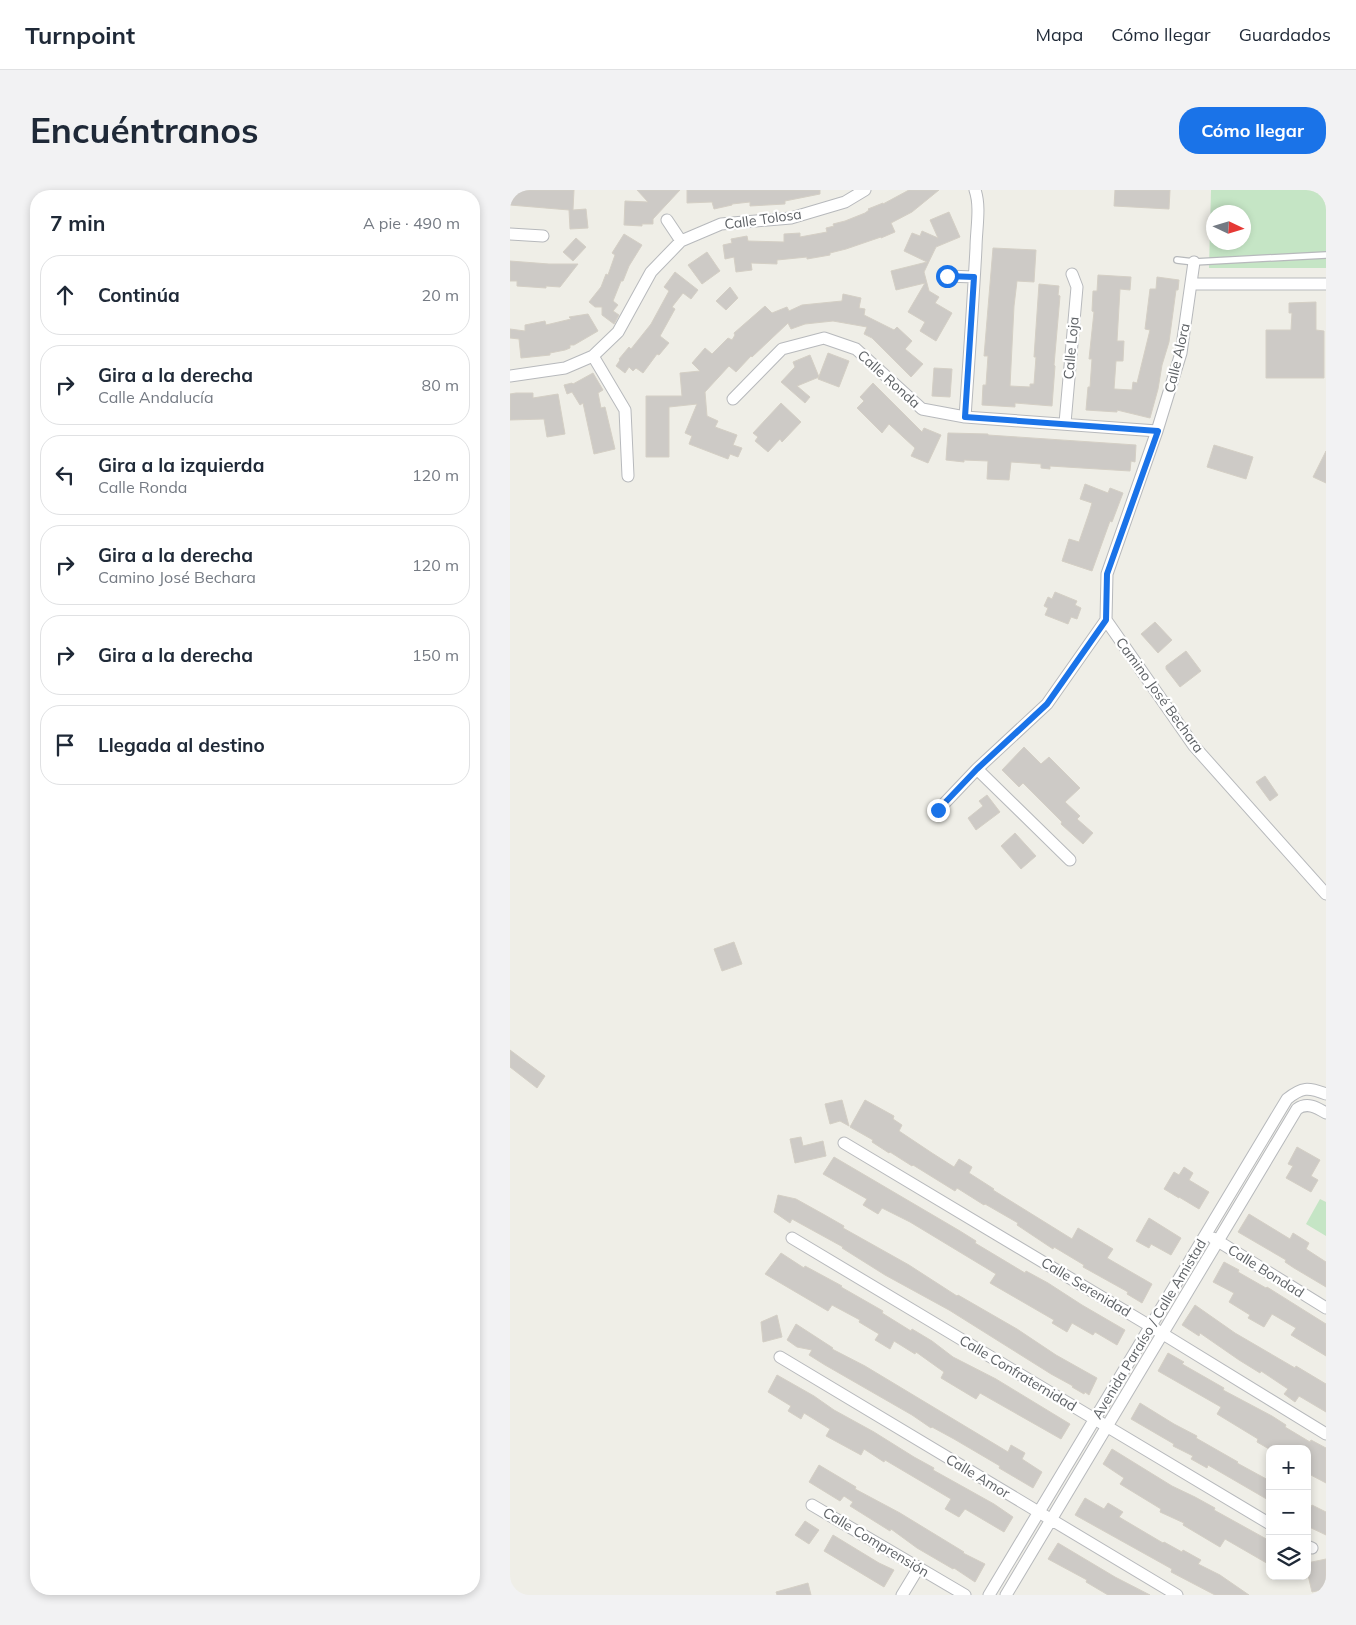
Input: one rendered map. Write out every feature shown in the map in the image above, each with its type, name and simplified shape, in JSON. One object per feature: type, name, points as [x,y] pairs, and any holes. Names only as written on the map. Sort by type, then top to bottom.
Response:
[{"type":"street","name":"Calle Tolosa","points":[[510,376],[565,368],[593,356],[618,332],[651,272],[681,241],[721,224],[791,218],[845,202],[865,190]]},
{"type":"street","points":[[965,417],[977,211],[977,195],[975,190]]},
{"type":"street","points":[[667,220],[681,241]]},
{"type":"street","points":[[510,234],[543,236]]},
{"type":"street","name":"Calle Alora","points":[[1158,431],[1181,352],[1194,262]]},
{"type":"street","name":"Calle Loja","points":[[1065,423],[1076,287],[1072,274]]},
{"type":"street","points":[[947,276],[974,277]]},
{"type":"street","points":[[1192,284],[1326,284]]},
{"type":"street","name":"Calle Ronda","points":[[733,399],[782,349],[824,338],[856,349],[922,409],[965,417],[1158,431]]},
{"type":"street","points":[[593,356],[625,410],[628,476]]},
{"type":"street","points":[[938,810],[977,769],[1047,704],[1106,620],[1107,574],[1158,431]]},
{"type":"street","name":"Camino José Bechara","points":[[1106,620],[1194,746],[1326,894]]},
{"type":"street","points":[[977,769],[1070,860]]},
{"type":"street","points":[[1326,1094],[1307,1088],[1307,1097],[1310,1105],[1326,1113]]},
{"type":"street","name":"Avenida Paraíso / Calle Amistad","points":[[989,1595],[1287,1099],[1297,1091],[1307,1088]]},
{"type":"street","name":"Avenida Paraíso / Calle Amistad","points":[[1006,1595],[1297,1109],[1302,1105],[1310,1105]]},
{"type":"street","name":"Calle Serenidad","points":[[844,1143],[1162,1333],[1326,1434]]},
{"type":"street","name":"Calle Bondad","points":[[1207,1234],[1326,1308]]},
{"type":"street","name":"Calle Confraternidad","points":[[792,1238],[1266,1522]]},
{"type":"street","name":"Calle Amor","points":[[780,1357],[1177,1595]]},
{"type":"street","name":"Calle Comprensión","points":[[812,1505],[965,1595]]},
{"type":"street","points":[[902,1595],[918,1567]]},
{"type":"lane","points":[[1177,260],[1194,262],[1326,255]]},
{"type":"green space","points":[[1211,190],[1326,190],[1326,268],[1209,268],[1209,250],[1251,250],[1251,205],[1211,205]]},
{"type":"green space","points":[[1320,1199],[1326,1202],[1326,1236],[1306,1224]]},
{"type":"building","points":[[519,190],[574,190],[573,210],[586,209],[588,228],[570,229],[569,210],[510,205],[510,192],[519,192]]},
{"type":"building","points":[[637,190],[680,190],[653,219],[653,224],[642,224],[642,226],[624,225],[625,201],[648,202]]},
{"type":"building","points":[[687,190],[820,190],[820,194],[785,201],[785,204],[750,206],[750,202],[714,209],[712,202],[687,203]]},
{"type":"building","points":[[909,190],[939,190],[912,212],[891,223],[895,232],[881,238],[830,253],[830,255],[807,259],[807,257],[777,260],[777,264],[751,263],[752,270],[736,272],[734,257],[725,259],[723,245],[732,243],[731,239],[747,236],[748,241],[784,242],[784,234],[800,233],[800,237],[827,232],[826,228],[834,226],[833,224],[865,213],[868,209],[883,204]]},
{"type":"building","points":[[1115,190],[1170,190],[1169,209],[1114,206]]},
{"type":"building","points":[[949,212],[960,237],[936,247],[924,272],[929,291],[939,297],[935,303],[952,313],[936,341],[920,331],[925,322],[908,312],[925,283],[896,290],[891,271],[927,262],[904,251],[912,233],[920,236],[922,231],[938,238],[930,220]]},
{"type":"building","points":[[624,234],[642,245],[629,266],[623,281],[621,281],[613,301],[618,305],[613,311],[619,315],[614,324],[602,315],[602,307],[595,307],[589,302],[601,287],[606,274],[608,275],[615,255],[612,253]]},
{"type":"building","points":[[576,238],[586,247],[573,261],[563,252]]},
{"type":"building","points":[[993,248],[1036,250],[1034,282],[1017,281],[1010,386],[1030,387],[1030,384],[1034,384],[1039,284],[1059,286],[1058,295],[1060,296],[1052,406],[1015,403],[1015,407],[982,405],[983,385],[986,385],[988,356],[984,356]]},
{"type":"building","points":[[707,252],[720,271],[702,284],[688,265]]},
{"type":"building","points":[[510,261],[578,264],[560,287],[546,286],[546,288],[517,286],[517,281],[510,281]]},
{"type":"building","points":[[675,272],[698,290],[691,299],[683,293],[672,307],[675,309],[660,336],[669,343],[659,355],[657,354],[643,373],[636,368],[633,371],[629,367],[625,373],[616,366],[619,359],[629,347],[631,349],[651,324],[669,291],[664,287]]},
{"type":"building","points":[[1098,275],[1131,277],[1130,290],[1120,289],[1117,341],[1124,341],[1123,361],[1116,361],[1114,389],[1132,390],[1133,382],[1137,383],[1150,330],[1145,329],[1150,289],[1156,289],[1157,277],[1179,280],[1169,342],[1150,418],[1117,410],[1117,412],[1086,410],[1092,359],[1089,359],[1094,312],[1092,311],[1093,291],[1097,291]]},
{"type":"building","points":[[730,287],[738,298],[726,310],[716,301]]},
{"type":"building","points":[[843,294],[861,298],[859,308],[865,309],[864,315],[894,330],[897,327],[912,341],[905,349],[923,364],[911,377],[872,338],[864,334],[867,327],[833,321],[805,324],[791,329],[788,323],[736,372],[729,366],[705,392],[707,416],[718,421],[715,427],[737,435],[733,445],[742,448],[738,457],[730,454],[728,459],[689,444],[692,436],[685,433],[697,404],[669,407],[669,457],[646,457],[646,396],[682,396],[680,373],[700,371],[692,363],[705,348],[712,354],[728,338],[732,340],[735,335],[734,333],[765,306],[772,313],[787,307],[789,311],[802,305],[842,301]]},
{"type":"building","points":[[1316,302],[1316,330],[1324,331],[1324,378],[1266,378],[1266,330],[1291,330],[1292,313],[1289,313],[1289,303]]},
{"type":"building","points":[[588,314],[598,331],[574,345],[570,345],[570,348],[550,353],[550,355],[521,358],[519,339],[510,338],[510,329],[525,331],[525,325],[545,321],[546,325],[571,319],[569,317]]},
{"type":"building","points":[[828,353],[849,361],[839,387],[818,379]]},
{"type":"building","points":[[810,355],[819,377],[797,386],[810,397],[805,403],[781,382],[795,367],[793,362]]},
{"type":"building","points":[[934,368],[952,369],[950,397],[932,396]]},
{"type":"building","points":[[593,373],[603,390],[598,393],[601,408],[605,407],[615,449],[594,454],[583,403],[580,405],[572,392],[567,394],[564,385],[573,384]]},
{"type":"building","points":[[873,383],[922,432],[924,428],[941,435],[928,463],[911,456],[915,448],[889,424],[882,433],[857,408],[864,401],[860,397]]},
{"type":"building","points":[[533,393],[533,398],[558,394],[565,434],[547,437],[544,419],[510,420],[510,394]]},
{"type":"building","points":[[781,403],[801,422],[782,442],[780,439],[768,452],[755,441],[758,437],[753,433]]},
{"type":"building","points":[[948,433],[988,434],[1136,445],[1135,462],[1131,461],[1130,471],[1050,466],[1050,469],[1041,468],[1041,464],[1011,462],[1009,480],[987,479],[988,461],[964,460],[964,462],[946,460]]},
{"type":"building","points":[[1214,445],[1253,457],[1246,479],[1207,467]]},
{"type":"building","points":[[1326,451],[1326,483],[1313,477]]},
{"type":"building","points":[[1085,484],[1108,493],[1110,488],[1123,493],[1112,522],[1110,521],[1092,571],[1062,561],[1069,539],[1079,542],[1092,503],[1080,499]]},
{"type":"building","points":[[1055,592],[1077,601],[1075,605],[1081,608],[1077,619],[1071,617],[1068,624],[1045,615],[1048,608],[1044,606],[1048,597],[1052,599]]},
{"type":"building","points":[[1155,622],[1172,640],[1158,653],[1141,634]]},
{"type":"building","points":[[1186,651],[1201,671],[1180,687],[1166,669],[1166,666]]},
{"type":"building","points":[[1024,747],[1041,764],[1049,757],[1080,788],[1065,802],[1080,816],[1077,819],[1093,833],[1083,844],[1061,824],[1062,822],[1023,783],[1019,787],[1002,770]]},
{"type":"building","points":[[1265,776],[1278,795],[1270,801],[1256,782]]},
{"type":"building","points":[[987,795],[1000,812],[976,830],[968,818],[983,806],[979,801]]},
{"type":"building","points":[[1015,833],[1036,856],[1021,869],[1001,846]]},
{"type":"building","points":[[734,942],[742,964],[722,971],[714,949]]},
{"type":"building","points":[[510,1050],[545,1076],[537,1088],[510,1067]]},
{"type":"building","points":[[842,1100],[849,1126],[840,1121],[830,1124],[825,1104]]},
{"type":"building","points":[[865,1100],[894,1116],[893,1119],[902,1125],[899,1131],[954,1167],[959,1159],[972,1167],[969,1173],[1072,1239],[1078,1228],[1113,1249],[1107,1258],[1152,1284],[1142,1303],[1127,1294],[1128,1292],[1083,1267],[1084,1265],[1054,1247],[1053,1249],[1017,1225],[1018,1223],[957,1188],[955,1191],[913,1165],[889,1153],[872,1142],[873,1140],[850,1127]]},
{"type":"building","points":[[801,1137],[803,1146],[823,1141],[826,1156],[795,1163],[790,1139]]},
{"type":"building","points":[[1297,1147],[1320,1160],[1311,1176],[1318,1180],[1311,1192],[1286,1178],[1293,1166],[1288,1164]]},
{"type":"building","points":[[834,1157],[960,1231],[976,1241],[975,1243],[1025,1273],[1026,1271],[1048,1283],[1125,1330],[1117,1345],[1095,1332],[1093,1335],[1072,1323],[1067,1332],[1052,1323],[1054,1320],[990,1283],[996,1274],[910,1222],[882,1208],[878,1214],[863,1205],[867,1199],[823,1174]]},
{"type":"building","points":[[1184,1167],[1193,1173],[1189,1180],[1209,1192],[1199,1209],[1164,1189],[1174,1172],[1179,1175]]},
{"type":"building","points":[[778,1195],[796,1199],[844,1226],[843,1228],[909,1265],[957,1296],[1017,1329],[1056,1355],[1097,1378],[1089,1395],[1072,1387],[949,1310],[885,1275],[843,1247],[792,1219],[790,1223],[774,1212]]},
{"type":"building","points":[[1249,1214],[1290,1239],[1293,1233],[1309,1243],[1306,1249],[1326,1262],[1326,1287],[1285,1262],[1286,1260],[1238,1232]]},
{"type":"building","points":[[1149,1218],[1181,1238],[1171,1255],[1151,1244],[1149,1248],[1136,1241]]},
{"type":"building","points":[[781,1253],[804,1268],[805,1266],[842,1286],[911,1331],[912,1329],[932,1341],[953,1357],[996,1379],[1070,1424],[1061,1439],[980,1393],[976,1399],[941,1378],[944,1372],[916,1352],[915,1354],[894,1341],[890,1349],[875,1340],[879,1334],[859,1322],[860,1320],[832,1305],[828,1311],[765,1274]]},
{"type":"building","points":[[1224,1262],[1326,1324],[1326,1356],[1291,1335],[1296,1328],[1272,1314],[1264,1327],[1248,1318],[1250,1315],[1229,1302],[1234,1293],[1213,1282]]},
{"type":"building","points":[[1195,1305],[1235,1333],[1326,1384],[1326,1412],[1299,1396],[1295,1402],[1284,1394],[1288,1389],[1261,1371],[1260,1373],[1239,1360],[1200,1333],[1199,1336],[1182,1325]]},
{"type":"building","points":[[777,1315],[782,1337],[763,1342],[761,1322]]},
{"type":"building","points":[[796,1324],[832,1349],[865,1366],[1008,1452],[1011,1445],[1025,1453],[1022,1459],[1042,1472],[1033,1488],[999,1468],[1000,1466],[931,1428],[825,1365],[809,1355],[812,1350],[797,1347],[787,1340]]},
{"type":"building","points":[[1168,1353],[1184,1362],[1182,1364],[1224,1388],[1223,1390],[1272,1416],[1286,1425],[1285,1427],[1310,1442],[1311,1440],[1326,1448],[1326,1483],[1311,1475],[1311,1445],[1266,1445],[1266,1447],[1257,1442],[1258,1439],[1217,1414],[1221,1407],[1158,1371]]},
{"type":"building","points":[[777,1375],[1013,1517],[1004,1532],[965,1509],[959,1517],[945,1509],[951,1499],[864,1449],[861,1455],[826,1436],[830,1429],[804,1413],[801,1419],[788,1411],[791,1406],[768,1392]]},
{"type":"building","points":[[1140,1403],[1197,1436],[1196,1438],[1266,1479],[1266,1499],[1208,1465],[1207,1468],[1191,1459],[1193,1456],[1173,1446],[1174,1444],[1131,1419]]},
{"type":"building","points":[[1112,1449],[1172,1486],[1215,1508],[1214,1510],[1266,1539],[1266,1563],[1225,1539],[1220,1547],[1183,1525],[1184,1523],[1160,1512],[1161,1509],[1120,1484],[1124,1478],[1103,1464]]},
{"type":"building","points":[[819,1465],[856,1487],[855,1489],[900,1513],[963,1553],[985,1564],[975,1582],[917,1548],[891,1529],[890,1531],[850,1506],[853,1502],[844,1496],[840,1501],[809,1482]]},
{"type":"building","points":[[1085,1498],[1104,1509],[1108,1503],[1123,1512],[1119,1517],[1163,1543],[1182,1552],[1183,1550],[1201,1560],[1198,1564],[1220,1575],[1249,1595],[1215,1595],[1171,1572],[1172,1569],[1075,1515]]},
{"type":"building","points":[[1312,1505],[1326,1512],[1326,1535],[1311,1528]]},
{"type":"building","points":[[805,1521],[819,1530],[809,1544],[795,1535]]},
{"type":"building","points":[[833,1535],[894,1570],[884,1587],[824,1551]]},
{"type":"building","points":[[1058,1543],[1115,1577],[1150,1595],[1108,1595],[1086,1582],[1087,1580],[1048,1559]]},
{"type":"building","points":[[1326,1559],[1326,1589],[1312,1592],[1309,1580],[1311,1580],[1311,1562]]},
{"type":"building","points":[[808,1583],[811,1595],[777,1595],[776,1592]]},
{"type":"route","points":[[938,810],[977,769],[1047,704],[1106,620],[1107,574],[1158,431],[965,417],[974,277],[947,276]]}]
